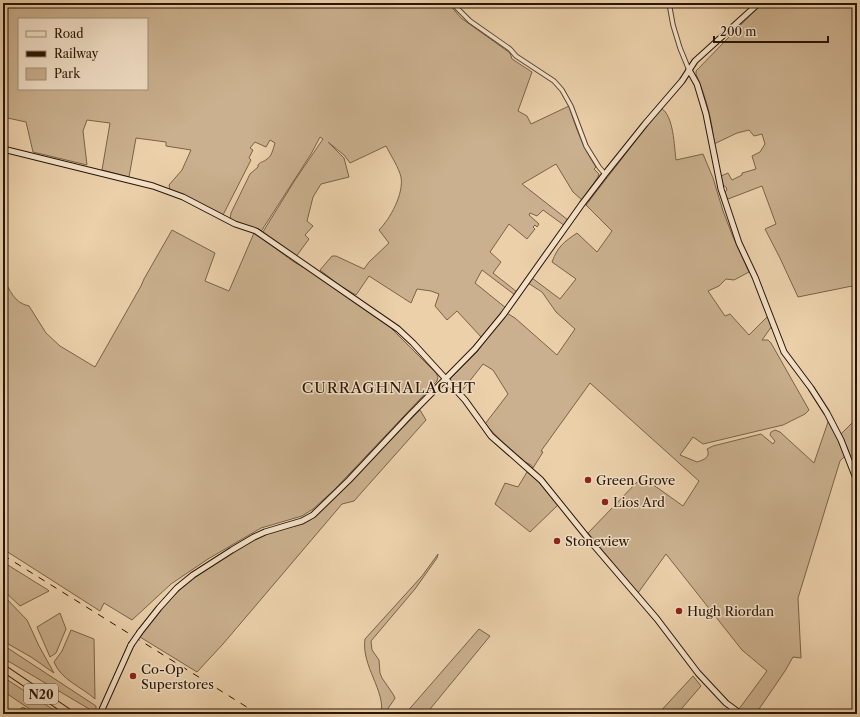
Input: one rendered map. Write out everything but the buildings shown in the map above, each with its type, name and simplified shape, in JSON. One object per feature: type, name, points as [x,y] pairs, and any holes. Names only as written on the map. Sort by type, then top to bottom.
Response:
[{"type":"highway","name":"N20","points":[[3,668],[71,714]]},
{"type":"street","points":[[452,3],[466,17],[510,49],[516,56],[554,81],[562,90],[571,106],[586,146],[605,174]]},
{"type":"street","points":[[668,3],[673,25],[689,70],[697,84],[706,114],[721,189],[739,243],[755,277],[784,352],[811,388],[827,413],[841,440],[857,481]]},
{"type":"street","points":[[100,714],[132,645],[140,632],[177,588],[193,575],[254,537],[265,532],[302,521],[313,515],[349,480],[475,349],[503,316],[582,204],[645,124],[682,81],[695,62],[759,3]]},
{"type":"street","points":[[3,149],[153,186],[183,197],[235,224],[256,231],[398,328],[414,343],[465,400],[491,436],[541,480],[591,542],[659,621],[698,673],[726,703],[741,714]]},
{"type":"green space","points":[[3,3],[448,3],[461,18],[510,53],[512,59],[532,72],[518,111],[527,116],[531,124],[569,106],[580,138],[596,167],[594,169],[599,174],[582,200],[573,192],[556,164],[522,184],[568,220],[565,226],[543,210],[537,216],[530,213],[529,215],[539,224],[537,227],[535,225],[533,227],[535,229],[527,239],[509,224],[490,252],[501,262],[493,273],[517,292],[515,295],[482,270],[475,283],[506,308],[482,338],[457,311],[447,320],[435,306],[439,294],[417,289],[411,303],[369,276],[356,295],[339,285],[320,270],[332,256],[336,256],[364,269],[369,262],[389,243],[379,230],[392,213],[395,206],[400,191],[401,177],[386,146],[350,163],[344,155],[328,142],[344,158],[349,177],[321,184],[313,197],[307,221],[313,226],[305,235],[309,239],[295,258],[261,235],[295,180],[323,139],[320,137],[311,154],[260,233],[230,220],[231,213],[250,174],[258,167],[259,164],[269,158],[271,154],[275,143],[270,140],[266,147],[255,142],[250,148],[253,150],[249,158],[251,160],[223,215],[170,190],[169,185],[182,170],[191,150],[166,146],[166,142],[136,138],[129,177],[102,170],[110,123],[87,120],[83,131],[87,165],[33,152],[26,122],[3,117]]},
{"type":"green space","points":[[762,3],[857,3],[857,285],[798,297],[765,229],[776,224],[762,186],[728,199],[724,193],[727,190],[723,185],[721,176],[728,173],[732,180],[742,175],[742,173],[756,169],[752,156],[760,152],[765,144],[762,134],[754,136],[749,130],[737,133],[714,144],[708,108],[696,71]]},
{"type":"green space","points":[[661,108],[669,118],[671,124],[676,160],[703,154],[713,178],[733,237],[749,272],[734,280],[726,279],[719,286],[708,291],[725,316],[730,314],[749,335],[768,316],[772,326],[762,340],[768,340],[771,343],[809,410],[805,414],[783,425],[703,444],[693,437],[680,455],[697,462],[706,458],[708,454],[707,449],[713,446],[761,434],[773,444],[775,441],[770,435],[771,432],[775,430],[780,432],[814,463],[829,419],[847,454],[840,461],[798,598],[801,658],[793,657],[757,712],[752,714],[745,713],[739,709],[767,671],[742,650],[666,554],[638,593],[588,533],[638,481],[643,486],[648,481],[683,506],[699,481],[590,383],[541,451],[543,452],[533,468],[505,445],[485,424],[508,394],[493,370],[483,364],[461,392],[450,381],[450,379],[477,352],[505,312],[515,318],[557,355],[575,329],[556,312],[542,292],[528,283],[532,278],[560,299],[576,279],[552,262],[559,248],[577,233],[597,252],[612,231],[586,205]]},
{"type":"green space","points":[[172,230],[215,253],[205,281],[229,291],[254,233],[256,234],[294,262],[315,274],[387,324],[436,373],[438,377],[437,381],[334,490],[313,509],[302,516],[261,528],[208,559],[171,584],[132,620],[104,603],[100,611],[3,549],[3,278],[16,299],[29,306],[46,333],[60,346],[95,367]]},
{"type":"green space","points":[[420,410],[426,420],[354,501],[342,504],[223,644],[197,672],[140,637],[167,602],[188,583],[224,557],[259,536],[303,524],[316,516]]},
{"type":"green space","points":[[857,418],[857,476],[847,447],[840,435]]},
{"type":"green space","points":[[527,472],[539,482],[558,505],[530,532],[495,504],[505,483],[518,487]]},
{"type":"green space","points":[[438,554],[437,558],[415,589],[371,641],[372,650],[379,660],[382,678],[395,698],[386,714],[381,714],[382,705],[367,659],[365,639],[422,576]]},
{"type":"green space","points":[[3,562],[49,591],[20,606],[3,590]]},
{"type":"green space","points":[[3,595],[27,620],[54,673],[31,657],[3,641]]},
{"type":"green space","points":[[60,613],[66,629],[56,653],[50,657],[37,627]]},
{"type":"green space","points":[[479,629],[490,636],[426,714],[405,714]]},
{"type":"green space","points":[[71,630],[94,639],[95,699],[62,674],[54,662],[62,651]]},
{"type":"green space","points":[[3,645],[96,706],[96,713],[3,658]]},
{"type":"green space","points":[[693,676],[701,686],[677,714],[658,714]]},
{"type":"green space","points":[[3,677],[60,714],[37,714],[3,691]]},
{"type":"railway","points":[[3,555],[258,714]]},
{"type":"place","name":"Green Grove","points":[[588,480]]},
{"type":"place","name":"Lios Ard","points":[[605,502]]},
{"type":"place","name":"Stoneview","points":[[557,541]]},
{"type":"place","name":"Hugh Riordan","points":[[679,611]]},
{"type":"place","name":"Co-Op Superstores","points":[[133,676]]},
{"type":"district","name":"CURRAGHNALAGHT","points":[[389,387]]}]
